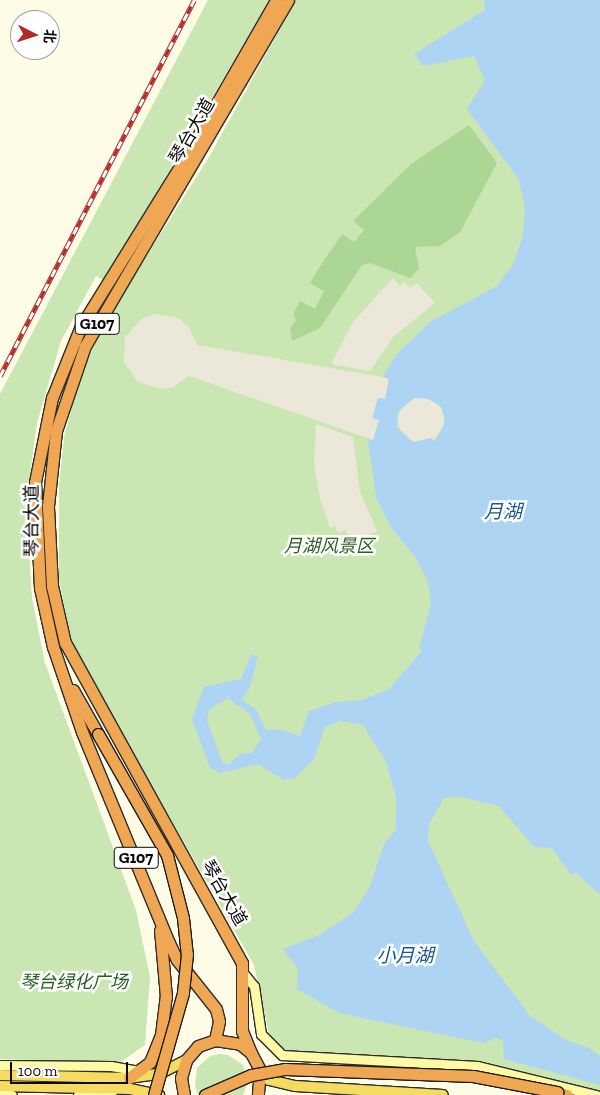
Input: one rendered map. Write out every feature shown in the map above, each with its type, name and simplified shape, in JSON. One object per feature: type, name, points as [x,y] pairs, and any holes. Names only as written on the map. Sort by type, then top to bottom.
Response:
[{"type":"highway","name":"琴台大道","points":[[215,1040],[220,1020],[216,1009],[177,960],[82,732],[60,667],[45,616],[34,526],[36,482],[52,398],[81,326],[187,155],[276,0]]},
{"type":"highway","name":"琴台大道","points":[[251,1052],[242,1031],[243,973],[223,922],[70,657],[52,586],[48,506],[56,431],[85,346],[288,0]]},
{"type":"highway","points":[[60,667],[167,855],[183,918],[184,986],[154,1095]]},
{"type":"highway","points":[[132,1079],[156,1050],[164,1015],[159,916]]},
{"type":"highway","points":[[184,1095],[181,1078],[186,1060],[198,1046],[215,1040],[240,1044],[251,1052]]},
{"type":"highway","name":"G107","points":[[251,1052],[260,1070]]},
{"type":"highway","points":[[205,1095],[251,1075],[285,1069],[473,1076],[562,1093]]},
{"type":"highway","points":[[258,1095],[260,1070]]},
{"type":"main road","points":[[243,973],[254,986],[262,1034],[282,1055],[478,1066],[596,1095]]},
{"type":"main road","points":[[78,1095],[132,1079],[159,1074],[186,1060]]},
{"type":"main road","points":[[0,1065],[111,1066],[159,1095]]},
{"type":"main road","points":[[260,1070],[269,1080],[280,1083],[443,1095]]},
{"type":"main road","points":[[0,1076],[132,1079]]},
{"type":"main road","points":[[0,1086],[132,1079]]},
{"type":"main road","points":[[0,1094],[12,1095]]},
{"type":"green space","name":"琴台绿化广场","points":[[208,0],[269,0],[105,281],[96,276],[61,341],[37,423],[26,502],[32,598],[45,663],[136,910],[150,977],[145,1045],[119,1063],[0,1059],[0,394]]},
{"type":"green space","name":"月湖风景区","points":[[296,0],[600,0],[600,1092],[486,1064],[291,1052],[277,1046],[269,1034],[254,965],[79,658],[70,635],[59,580],[59,486],[64,438],[79,380],[102,327],[209,157]]},
{"type":"green space","points":[[469,125],[497,163],[460,232],[440,246],[415,247],[419,269],[410,278],[370,263],[362,265],[320,328],[292,341],[290,328],[296,321],[293,314],[300,301],[315,309],[324,291],[310,283],[342,234],[354,242],[364,230],[353,221],[411,164]]},
{"type":"green space","points":[[228,1055],[243,1065],[248,1082],[243,1095],[198,1095],[195,1086],[197,1068],[210,1056]]},
{"type":"shaded area","points":[[393,278],[400,286],[405,282],[410,288],[417,283],[435,303],[394,336],[370,371],[331,364],[353,322]]},
{"type":"shaded area","points":[[154,314],[178,318],[188,326],[197,345],[389,378],[385,399],[378,398],[373,418],[379,420],[373,440],[189,376],[173,387],[161,389],[138,382],[124,362],[125,337],[142,319]]},
{"type":"shaded area","points":[[426,397],[438,403],[443,411],[443,429],[438,437],[430,442],[416,443],[404,437],[399,429],[398,415],[404,403],[412,398]]},
{"type":"shaded area","points":[[316,424],[353,437],[360,492],[377,531],[336,553],[333,547],[349,537],[345,530],[338,533],[335,526],[330,528],[320,498],[314,463]]},
{"type":"water","name":"月湖","points":[[484,0],[600,0],[600,895],[575,872],[571,875],[552,848],[534,847],[499,806],[457,796],[444,798],[429,824],[428,841],[474,941],[530,1016],[568,1041],[589,1048],[600,1056],[600,1085],[504,1059],[503,1041],[496,1038],[483,1043],[339,1013],[297,989],[298,969],[283,949],[319,935],[354,912],[370,886],[384,844],[396,829],[396,797],[386,762],[363,725],[341,721],[325,727],[314,759],[294,779],[282,779],[258,764],[220,773],[210,768],[192,719],[204,687],[241,679],[251,655],[258,656],[250,687],[242,700],[256,709],[266,730],[282,730],[300,736],[309,711],[336,702],[362,700],[389,689],[422,651],[419,648],[431,604],[428,582],[416,558],[390,526],[376,497],[368,439],[373,440],[379,420],[372,418],[378,398],[385,399],[389,379],[383,377],[396,355],[430,322],[497,286],[513,264],[523,236],[525,207],[518,178],[467,109],[485,80],[474,56],[423,66],[414,54],[485,10]],"holes":[[[414,398],[428,399],[442,407],[445,423],[434,442],[431,438],[413,442],[397,427],[398,412]],[[228,698],[250,714],[261,739],[251,753],[240,754],[228,765],[222,762],[207,720],[209,710]]]},
{"type":"railway","points":[[0,376],[194,0]]},
{"type":"water label","name":"小月湖","points":[[405,956]]}]
